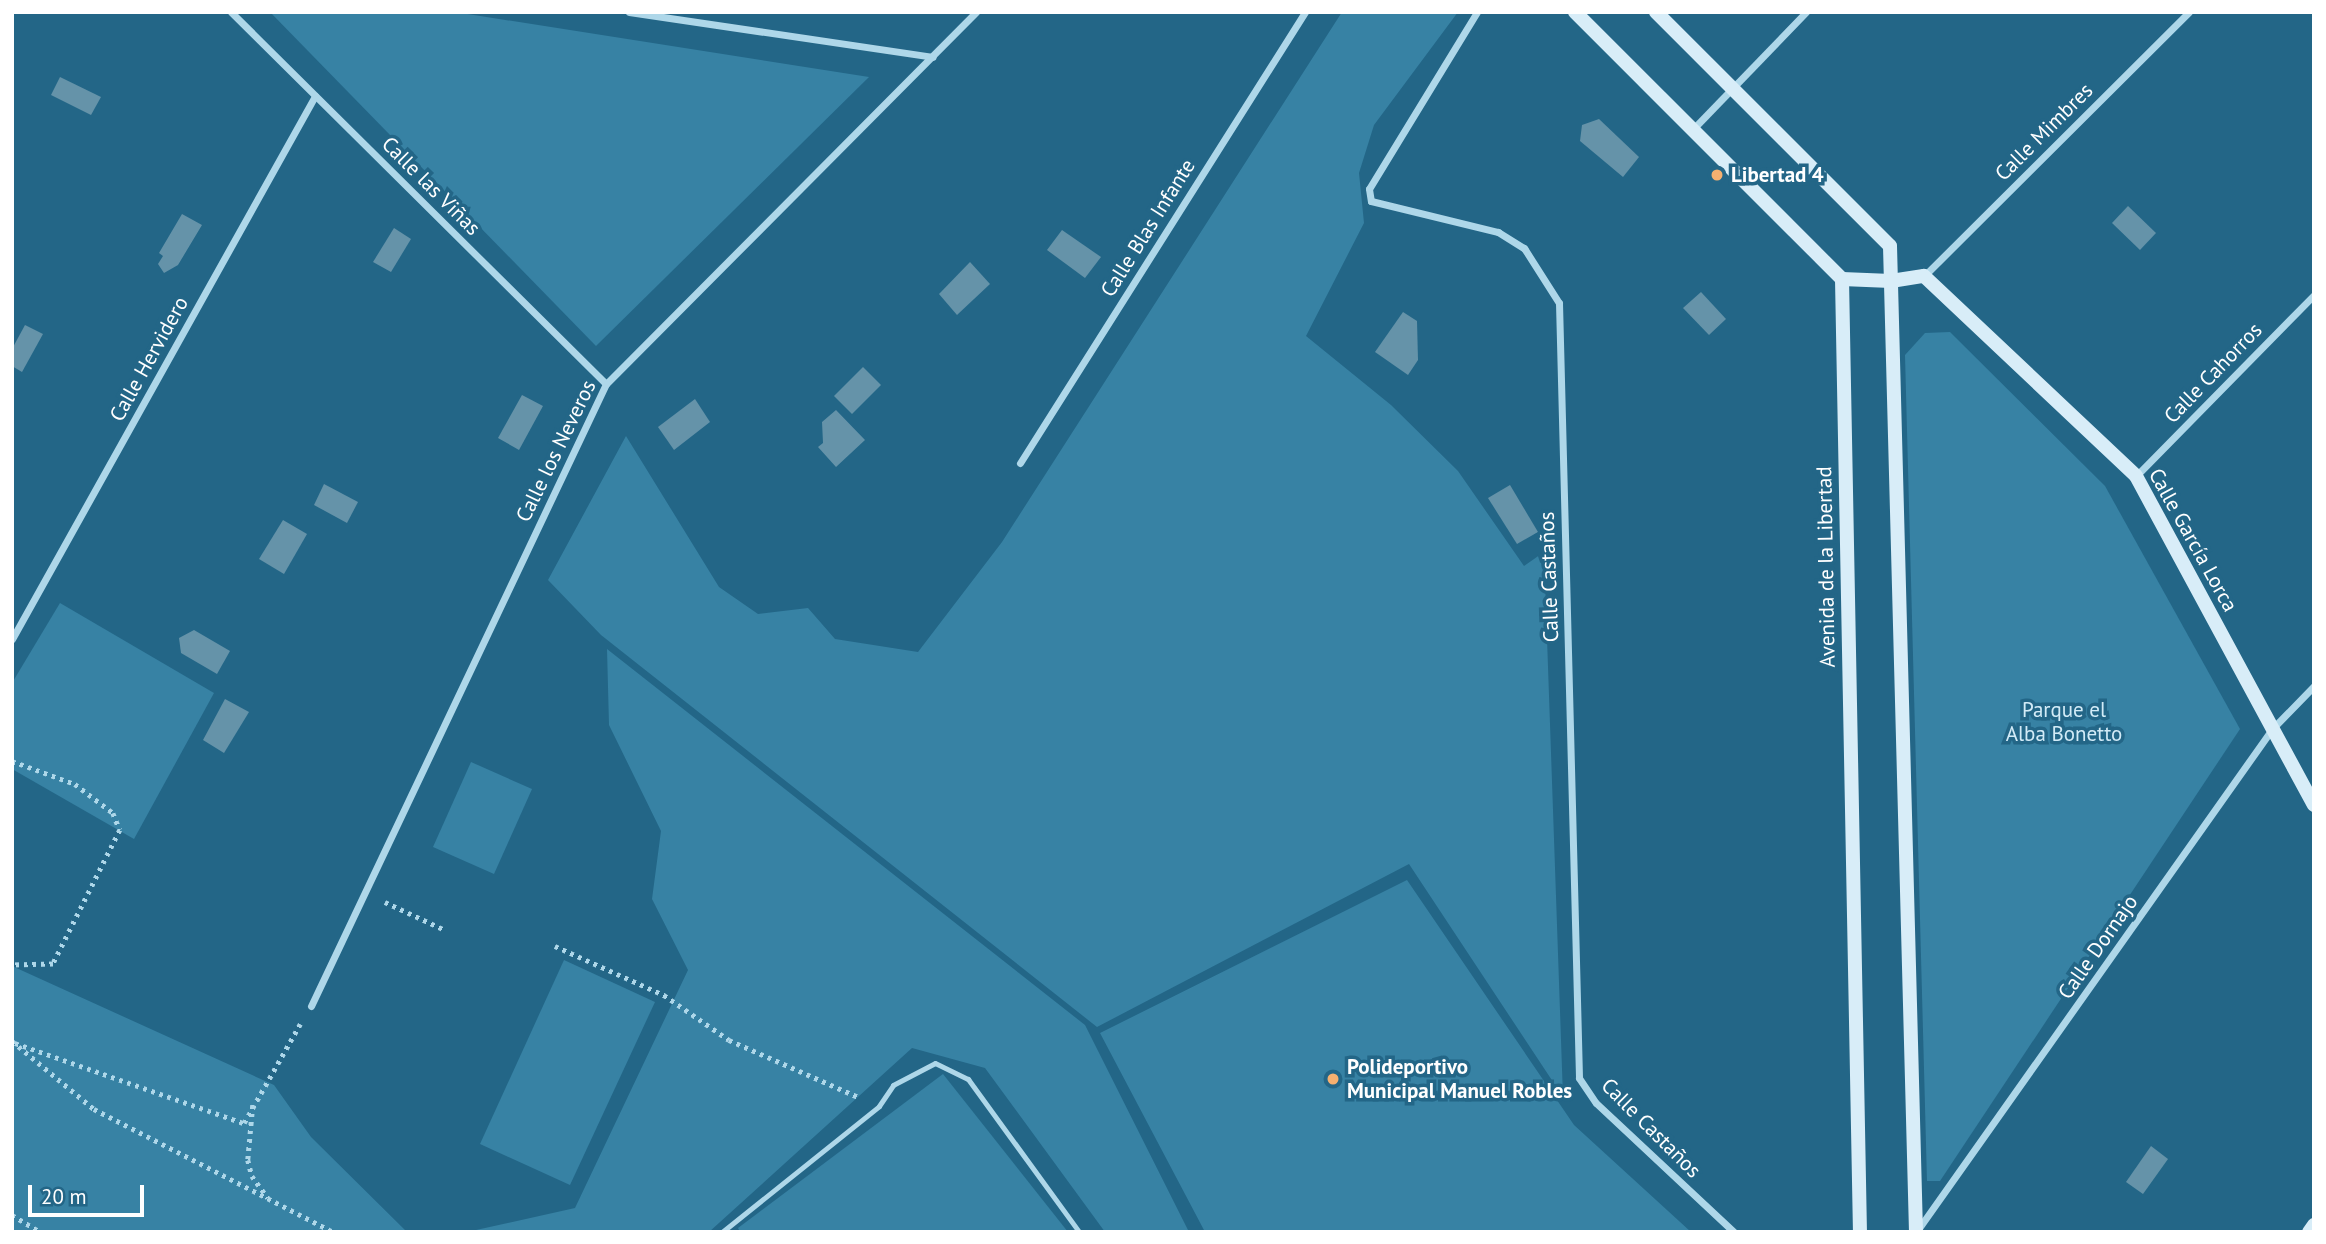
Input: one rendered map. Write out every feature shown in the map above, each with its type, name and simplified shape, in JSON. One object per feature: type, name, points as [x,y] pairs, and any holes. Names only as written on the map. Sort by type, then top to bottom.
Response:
[{"type":"street","name":"Calle las Viñas","points":[[231,12],[606,384]]},
{"type":"street","points":[[629,12],[933,57]]},
{"type":"street","name":"Calle los Neveros","points":[[311,1006],[606,384],[976,12]]},
{"type":"street","name":"Calle Blas Infante","points":[[1020,463],[1305,12]]},
{"type":"street","name":"Calle Castaños","points":[[1477,12],[1369,189],[1371,201],[1498,232],[1524,248],[1559,303],[1579,1078],[1596,1103],[1734,1232]]},
{"type":"street","points":[[1575,12],[1694,128],[1842,279],[1891,281],[1924,276]]},
{"type":"street","points":[[1656,12],[1890,246],[1916,1232]]},
{"type":"street","points":[[1694,128],[1806,12]]},
{"type":"street","name":"Calle Mimbres","points":[[1924,276],[2189,12]]},
{"type":"street","name":"Calle Hervidero","points":[[12,639],[315,96]]},
{"type":"street","name":"Calle García Lorca","points":[[1924,276],[2136,476],[2314,804]]},
{"type":"street","name":"Avenida de la Libertad","points":[[1842,279],[1860,1232]]},
{"type":"street","name":"Calle Cahorros","points":[[2136,476],[2314,295]]},
{"type":"street","name":"Calle Dornajo","points":[[1916,1232],[2272,729],[2314,686]]},
{"type":"street","points":[[2309,1232],[2314,1225]]},
{"type":"lane","points":[[722,1232],[879,1106],[893,1085],[935,1063],[968,1079],[1079,1232]]},
{"type":"path","points":[[12,761],[75,784],[113,813],[120,830],[53,964],[12,965]]},
{"type":"path","points":[[365,892],[443,929]]},
{"type":"path","points":[[555,946],[664,995],[729,1040],[879,1106]]},
{"type":"path","points":[[14,1042],[244,1123],[311,1006]]},
{"type":"path","points":[[14,1042],[94,1109],[333,1232]]},
{"type":"path","points":[[253,1104],[248,1160],[252,1176],[270,1201]]},
{"type":"path","points":[[12,1215],[40,1232]]},
{"type":"green space","points":[[270,12],[455,12],[869,77],[596,346]]},
{"type":"green space","points":[[1342,12],[1458,12],[1374,125],[1359,173],[1364,223],[1306,336],[1391,405],[1458,471],[1524,566],[1544,552],[1563,1097],[1409,864],[1097,1027],[601,635],[548,580],[626,436],[719,587],[758,614],[808,608],[835,639],[918,652],[1002,542]]},
{"type":"green space","name":"Parque el Alba Bonetto","points":[[1950,332],[2105,486],[2240,729],[1940,1181],[1927,1181],[1905,355],[1925,333]]},
{"type":"green space","points":[[60,603],[214,693],[134,839],[12,769],[12,683]]},
{"type":"green space","points":[[607,649],[1085,1025],[1189,1232],[1105,1232],[985,1068],[912,1048],[709,1232],[467,1232],[575,1208],[688,970],[652,899],[661,831],[609,725]]},
{"type":"green space","points":[[471,762],[532,789],[494,874],[433,847]]},
{"type":"green space","name":"Polideportivo Municipal Manuel Robles","points":[[1407,880],[1574,1125],[1691,1232],[1205,1232],[1100,1033]]},
{"type":"green space","points":[[564,960],[655,1002],[570,1185],[480,1144]]},
{"type":"green space","points":[[12,966],[274,1085],[311,1137],[407,1232],[12,1232]]},
{"type":"green space","points":[[943,1074],[1068,1232],[740,1232],[738,1228]]},
{"type":"shaded area","points":[[60,77],[101,97],[91,115],[51,95]]},
{"type":"shaded area","points":[[1599,119],[1639,157],[1623,177],[1580,141],[1582,125]]},
{"type":"shaded area","points":[[2128,206],[2156,233],[2140,250],[2112,223]]},
{"type":"shaded area","points":[[182,214],[202,225],[178,265],[164,273],[158,264],[163,256],[159,253]]},
{"type":"shaded area","points":[[394,228],[411,239],[391,272],[373,262]]},
{"type":"shaded area","points":[[1062,230],[1101,257],[1085,278],[1047,250]]},
{"type":"shaded area","points":[[970,262],[990,284],[957,315],[939,294]]},
{"type":"shaded area","points":[[1701,292],[1726,319],[1709,335],[1683,308]]},
{"type":"shaded area","points":[[1403,312],[1417,321],[1418,360],[1408,375],[1375,352]]},
{"type":"shaded area","points":[[25,325],[43,334],[22,372],[12,366],[12,349]]},
{"type":"shaded area","points":[[863,367],[881,385],[852,414],[834,396]]},
{"type":"shaded area","points":[[522,395],[543,406],[519,450],[498,438]]},
{"type":"shaded area","points":[[695,399],[710,422],[674,450],[658,427]]},
{"type":"shaded area","points":[[836,410],[865,440],[836,467],[818,447],[823,443],[822,422]]},
{"type":"shaded area","points":[[324,484],[358,502],[347,523],[314,505]]},
{"type":"shaded area","points":[[1510,485],[1538,532],[1517,544],[1488,498]]},
{"type":"shaded area","points":[[283,520],[307,534],[284,574],[259,559]]},
{"type":"shaded area","points":[[194,630],[230,651],[217,674],[181,653],[179,638]]},
{"type":"shaded area","points":[[225,699],[249,712],[224,753],[203,740]]},
{"type":"shaded area","points":[[2151,1146],[2168,1159],[2143,1194],[2126,1182]]},
{"type":"place","name":"Libertad 4","points":[[1717,175]]},
{"type":"place","name":"Polideportivo Municipal Manuel Robles","points":[[1333,1079]]}]
